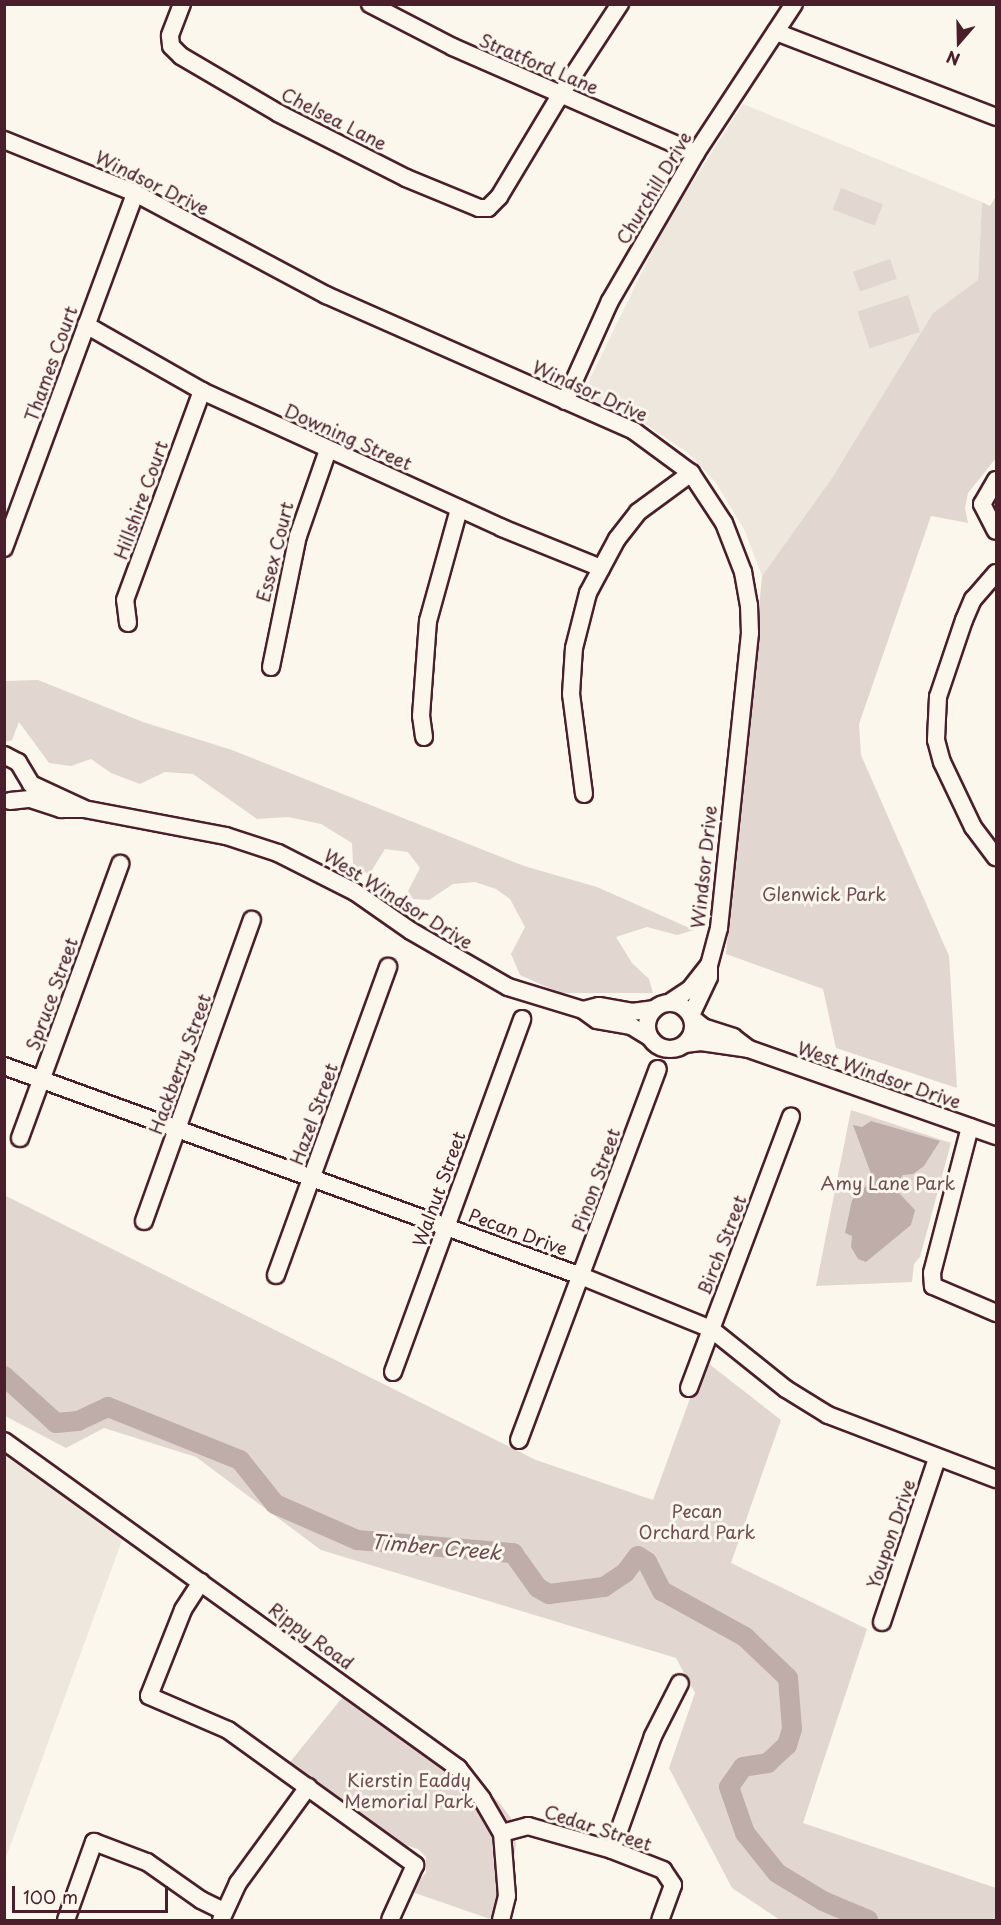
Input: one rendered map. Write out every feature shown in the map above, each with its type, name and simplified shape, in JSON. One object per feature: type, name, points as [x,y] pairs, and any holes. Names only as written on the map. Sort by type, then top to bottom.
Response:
[{"type":"street","name":"Chelsea Lane","points":[[182,4],[170,36],[171,46],[211,76],[406,178],[478,208],[488,208],[500,197],[561,94]]},
{"type":"street","name":"Stratford Lane","points":[[370,4],[426,35],[696,153]]},
{"type":"street","points":[[561,94],[620,4]]},
{"type":"street","name":"Churchill Drive","points":[[565,401],[610,301],[696,153],[794,4]]},
{"type":"street","points":[[776,32],[996,117]]},
{"type":"street","name":"Windsor Drive","points":[[4,140],[135,193],[326,295],[646,437],[691,473],[724,523],[743,572],[749,606],[750,633],[719,928],[709,965],[709,977],[691,1016]]},
{"type":"street","name":"Thames Court","points":[[4,548],[135,193]]},
{"type":"street","name":"Downing Street","points":[[86,325],[202,391],[459,509],[601,568]]},
{"type":"street","name":"Hillshire Court","points":[[128,623],[125,600],[202,391]]},
{"type":"street","name":"Essex Court","points":[[271,667],[298,536],[328,450]]},
{"type":"street","points":[[584,794],[571,694],[574,648],[588,593],[601,568],[638,512],[691,473]]},
{"type":"street","points":[[996,480],[982,504],[996,531]]},
{"type":"street","points":[[424,737],[421,716],[428,621],[459,509]]},
{"type":"street","points":[[996,573],[973,599],[964,620],[938,697],[936,740],[942,762],[973,827],[996,856]]},
{"type":"street","name":"West Windsor Drive","points":[[4,755],[18,762],[32,784],[84,809]]},
{"type":"street","name":"West Windsor Drive","points":[[7,803],[23,789],[25,775]]},
{"type":"street","name":"West Windsor Drive","points":[[7,803],[30,799],[62,809],[84,809],[226,836],[278,853],[355,892],[411,931],[508,987],[583,1010],[597,1020],[631,1026],[665,1049],[701,1042],[749,1049],[996,1136]]},
{"type":"street","name":"Spruce Street","points":[[20,1138],[120,864]]},
{"type":"street","name":"Hackberry Street","points":[[144,1221],[252,920]]},
{"type":"street","name":"Windsor Drive","points":[[661,1006],[690,989],[709,965]]},
{"type":"street","name":"Hazel Street","points":[[276,1275],[388,967]]},
{"type":"street","name":"West Windsor Drive","points":[[583,1010],[599,1006],[632,1012],[661,1006],[691,1016],[703,1027],[733,1037],[749,1049]]},
{"type":"street","points":[[649,1037],[646,1025],[661,1006]]},
{"type":"street","points":[[685,1044],[693,1029],[691,1016]]},
{"type":"street","name":"Walnut Street","points":[[393,1372],[522,1019]]},
{"type":"street","name":"Pecan Drive","points":[[4,1066],[177,1131],[581,1276],[711,1329],[786,1389],[828,1415],[937,1459],[996,1479]]},
{"type":"street","name":"Pinon Street","points":[[519,1440],[658,1069]]},
{"type":"street","name":"Birch Street","points":[[689,1388],[791,1117]]},
{"type":"street","points":[[970,1127],[932,1273],[933,1286],[996,1313]]},
{"type":"street","name":"Rippy Road","points":[[4,1441],[458,1768],[482,1799],[502,1833],[507,1896],[501,1920]]},
{"type":"street","name":"Youpon Drive","points":[[882,1622],[937,1459]]},
{"type":"street","points":[[201,1582],[183,1610],[149,1696],[228,1730],[414,1865],[390,1920]]},
{"type":"street","points":[[612,1850],[653,1736],[680,1683]]},
{"type":"street","points":[[66,1920],[94,1842],[147,1862],[222,1916],[238,1883],[308,1787]]},
{"type":"street","name":"Cedar Street","points":[[502,1833],[528,1826],[612,1850],[663,1870],[674,1885],[660,1920]]},
{"type":"shaded area","points":[[743,104],[982,202],[978,280],[933,313],[832,478],[762,576],[744,529],[716,483],[688,453],[646,425],[582,395],[665,225]]},
{"type":"shaded area","points":[[871,1121],[940,1141],[924,1166],[913,1174],[903,1175],[897,1182],[899,1193],[915,1210],[911,1225],[866,1262],[858,1259],[851,1247],[852,1236],[845,1233],[852,1200],[873,1179],[853,1125],[862,1127]]},
{"type":"shaded area","points":[[5,1448],[124,1535],[5,1860]]},
{"type":"green space","points":[[841,188],[883,204],[875,226],[833,209]]},
{"type":"green space","name":"Glenwick Park","points":[[996,196],[996,458],[968,493],[965,508],[968,523],[931,516],[859,724],[861,755],[949,956],[957,1088],[836,1048],[823,989],[726,954],[762,576],[832,478],[933,313],[978,280],[982,202],[990,206]]},
{"type":"green space","points":[[890,259],[897,279],[860,292],[853,272]]},
{"type":"green space","points":[[908,295],[920,332],[870,348],[858,311]]},
{"type":"green space","points":[[38,680],[143,722],[232,750],[524,866],[597,887],[694,930],[677,935],[647,927],[616,937],[632,963],[649,979],[653,993],[560,993],[520,975],[511,954],[525,927],[510,899],[496,889],[475,882],[453,884],[429,900],[413,899],[408,891],[420,868],[408,852],[385,849],[369,875],[353,864],[352,843],[321,824],[288,817],[257,819],[193,774],[165,772],[140,784],[111,773],[91,759],[71,766],[49,763],[19,722],[12,740],[5,742],[5,681]]},
{"type":"green space","name":"Amy Lane Park","points":[[851,1110],[951,1143],[920,1257],[914,1264],[912,1282],[816,1286]]},
{"type":"green space","name":"Pecan Orchard Park","points":[[4,1195],[536,1460],[653,1500],[704,1360],[781,1420],[731,1563],[867,1629],[803,1823],[996,1888],[996,1920],[780,1920],[732,1888],[669,1768],[695,1693],[676,1658],[321,1550],[196,1457],[104,1428],[66,1448],[5,1416]]},
{"type":"green space","name":"Kierstin Eaddy Memorial Park","points":[[346,1693],[430,1750],[498,1801],[511,1818],[516,1844],[513,1866],[493,1920],[409,1891],[426,1873],[426,1857],[418,1849],[402,1844],[290,1762]]},
{"type":"waterway","name":"Timber Creek","points":[[4,1376],[56,1423],[78,1421],[108,1407],[240,1460],[275,1504],[357,1540],[513,1553],[538,1588],[549,1594],[604,1587],[625,1573],[638,1556],[647,1562],[662,1591],[745,1637],[788,1678],[792,1729],[787,1745],[768,1763],[743,1767],[729,1787],[745,1833],[777,1873],[823,1901],[868,1920]]}]
